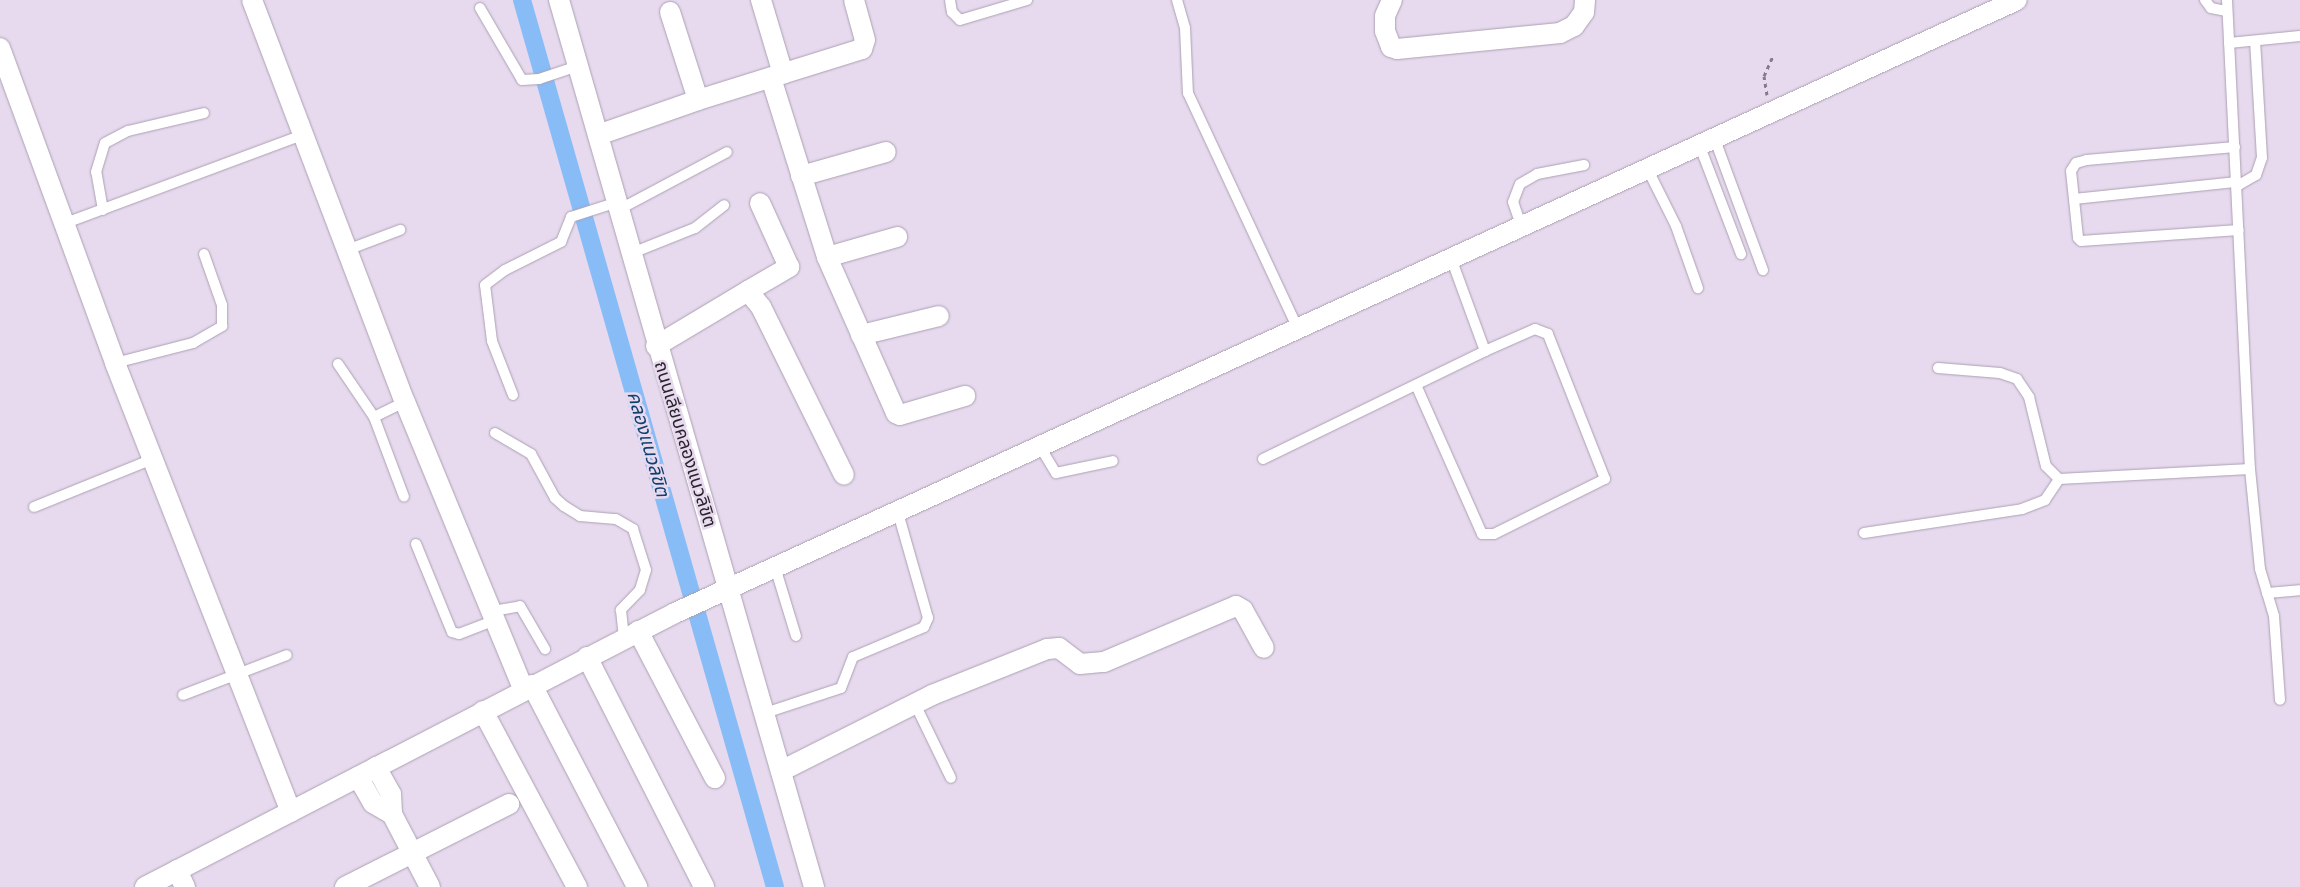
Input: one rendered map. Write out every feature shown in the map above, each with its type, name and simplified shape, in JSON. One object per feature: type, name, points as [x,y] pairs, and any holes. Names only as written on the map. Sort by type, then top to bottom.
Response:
[{"type":"street","points":[[252,0],[405,402],[494,616],[528,687],[637,887]]},
{"type":"street","name":"ถนนเลียบคลองแนวลิขิต","points":[[559,0],[572,68],[598,136],[614,206],[632,253],[656,346],[730,588],[814,887]]},
{"type":"street","points":[[761,0],[801,176],[827,257],[861,335],[900,415],[965,396]]},
{"type":"street","points":[[598,136],[698,100],[862,49],[865,40],[854,0]]},
{"type":"street","points":[[1392,0],[1384,16],[1385,31],[1391,47],[1397,49],[1560,33],[1574,26],[1584,12],[1585,0]]},
{"type":"street","points":[[145,887],[181,879],[291,812],[528,687],[674,613],[1039,444],[2017,0]]},
{"type":"street","points":[[670,12],[698,100]]},
{"type":"street","points":[[0,48],[63,224],[291,812]]},
{"type":"street","points":[[801,176],[886,152]]},
{"type":"street","points":[[656,346],[789,268],[760,203]]},
{"type":"street","points":[[827,257],[897,237]]},
{"type":"street","points":[[748,291],[758,301],[844,474]]},
{"type":"street","points":[[861,335],[940,316]]},
{"type":"street","points":[[781,771],[915,704],[1047,649],[1059,648],[1080,664],[1104,662],[1227,607],[1243,610],[1264,648]]},
{"type":"street","points":[[631,634],[715,778]]},
{"type":"street","points":[[587,657],[704,887]]},
{"type":"street","points":[[483,711],[577,887]]},
{"type":"street","points":[[376,767],[391,794],[392,814],[430,887]]},
{"type":"street","points":[[358,777],[373,803],[392,814]]},
{"type":"street","points":[[344,887],[413,854],[509,804]]},
{"type":"lane","points":[[950,0],[952,12],[960,20],[1027,0]]},
{"type":"lane","points":[[1177,0],[1185,28],[1188,93],[1297,327]]},
{"type":"lane","points":[[2205,0],[2211,8],[2227,5],[2250,469],[2260,569],[2274,616],[2280,700]]},
{"type":"lane","points":[[480,8],[517,75],[528,81],[572,68]]},
{"type":"lane","points":[[2229,43],[2300,36]]},
{"type":"lane","points":[[2074,199],[2237,184],[2256,175],[2262,163],[2255,40]]},
{"type":"lane","points":[[103,210],[96,172],[105,143],[128,132],[204,113]]},
{"type":"lane","points":[[63,224],[302,135]]},
{"type":"lane","points":[[1706,140],[1741,254]]},
{"type":"lane","points":[[1706,140],[1763,270]]},
{"type":"lane","points":[[2235,147],[2076,163],[2071,171],[2078,238],[2086,242],[2239,230]]},
{"type":"lane","points":[[513,395],[492,341],[485,285],[505,270],[561,242],[567,222],[579,214],[614,206],[727,152]]},
{"type":"lane","points":[[1521,225],[1513,202],[1520,184],[1537,174],[1584,165]]},
{"type":"lane","points":[[1647,168],[1676,226],[1698,288]]},
{"type":"lane","points":[[632,253],[695,228],[724,205]]},
{"type":"lane","points":[[347,250],[400,230]]},
{"type":"lane","points":[[116,363],[194,343],[222,326],[222,305],[204,254]]},
{"type":"lane","points":[[1451,258],[1485,351]]},
{"type":"lane","points":[[1263,458],[1485,351],[1535,329],[1548,334],[1605,469],[1605,479],[1494,534],[1482,534],[1416,385]]},
{"type":"lane","points":[[338,364],[374,417],[404,496]]},
{"type":"lane","points":[[1938,368],[2000,373],[2017,379],[2029,397],[2046,466],[2059,479],[2250,469]]},
{"type":"lane","points":[[374,417],[405,402]]},
{"type":"lane","points":[[495,433],[531,454],[555,498],[564,506],[580,516],[616,518],[633,529],[646,570],[640,590],[621,610],[631,634]]},
{"type":"lane","points":[[1039,444],[1056,473],[1114,461]]},
{"type":"lane","points":[[34,507],[153,460]]},
{"type":"lane","points":[[1864,533],[2022,509],[2045,500],[2059,479]]},
{"type":"lane","points":[[765,713],[841,688],[854,657],[924,627],[928,618],[897,509]]},
{"type":"lane","points":[[416,544],[452,632],[459,634],[494,616],[520,606],[545,649]]},
{"type":"lane","points":[[775,567],[796,636]]},
{"type":"lane","points":[[2267,593],[2300,590]]},
{"type":"lane","points":[[183,695],[287,655]]},
{"type":"lane","points":[[915,704],[951,778]]},
{"type":"path","points":[[1772,56],[1764,76],[1773,110]]},
{"type":"waterway","name":"คลองแนวลิขิต","points":[[522,0],[775,887]]}]
